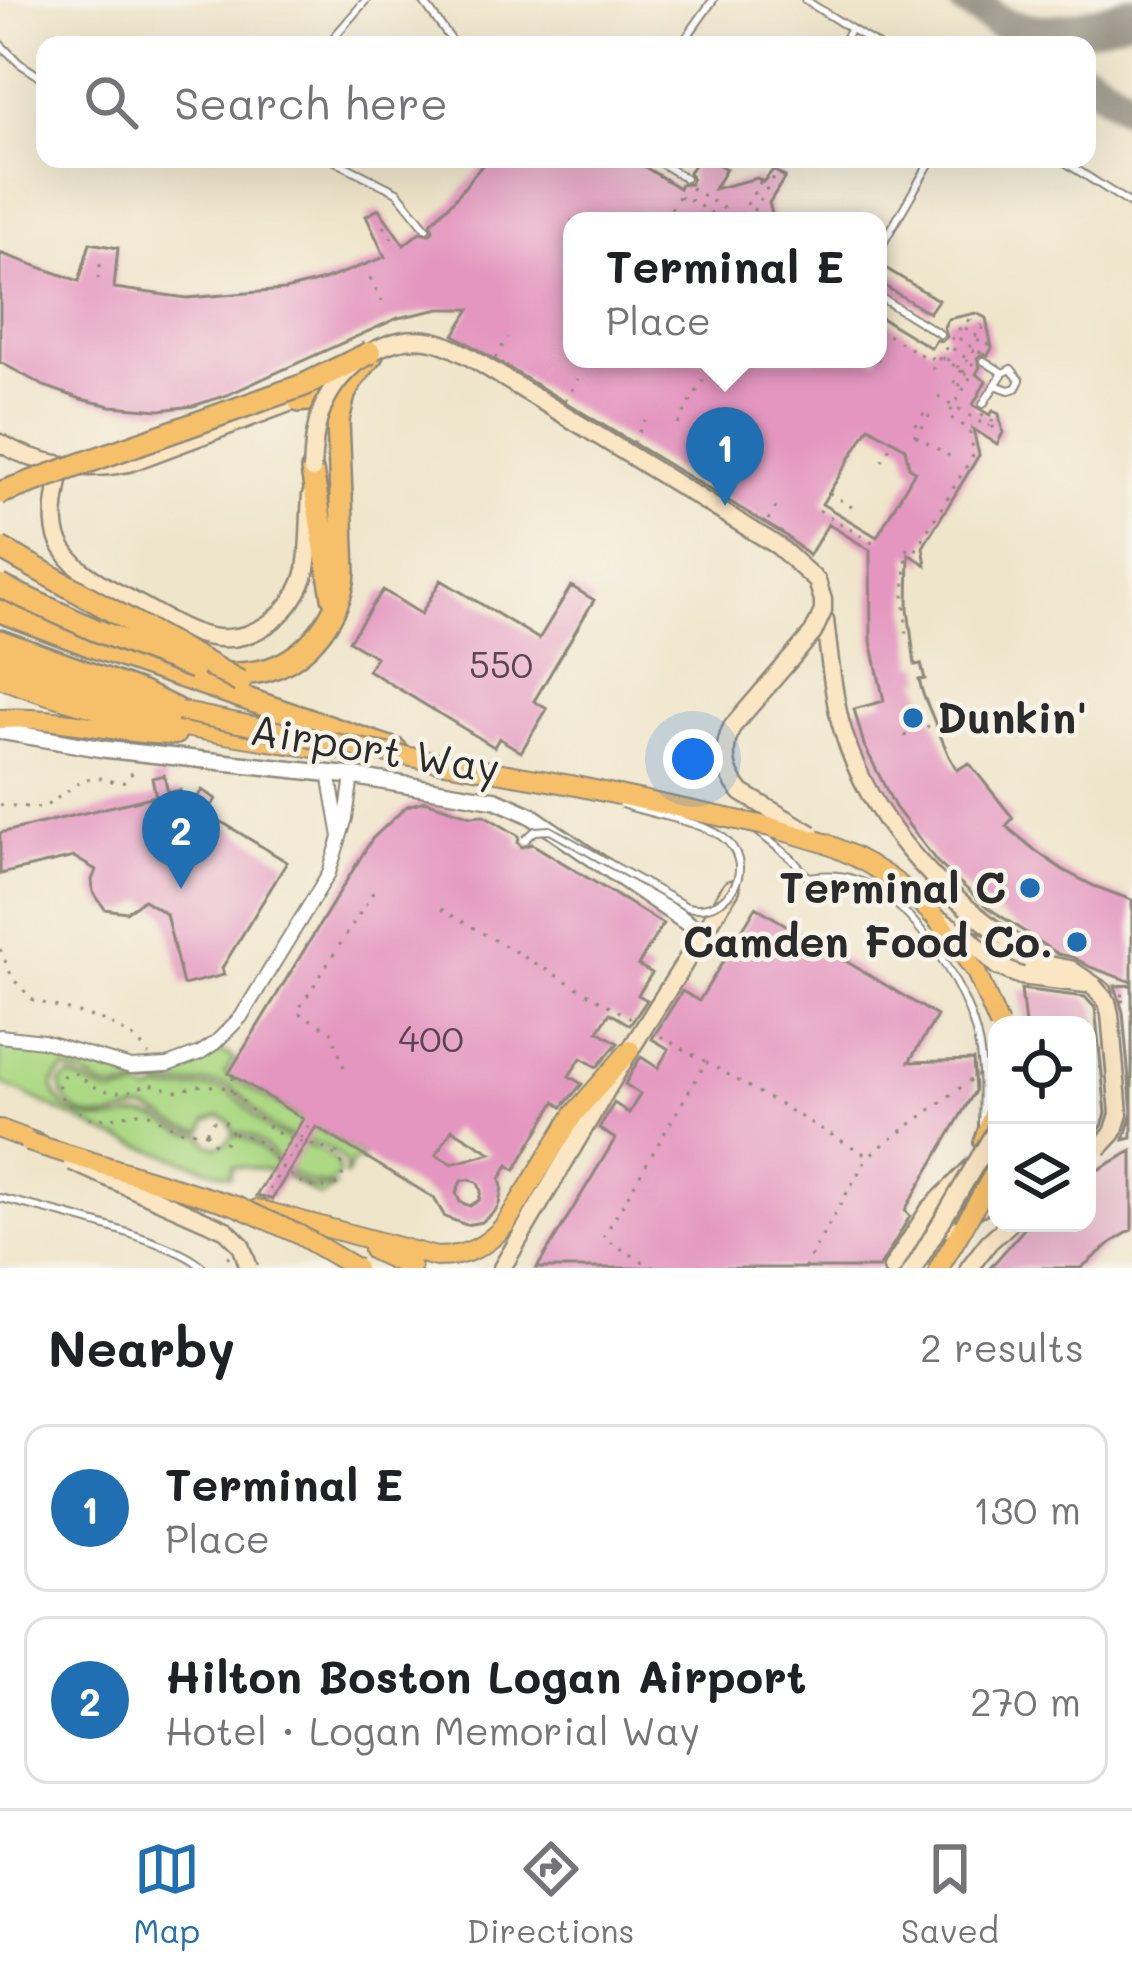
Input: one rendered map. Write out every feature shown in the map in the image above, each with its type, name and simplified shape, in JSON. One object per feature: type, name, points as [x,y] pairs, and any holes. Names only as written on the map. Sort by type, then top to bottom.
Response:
[{"type":"highway","points":[[161,670],[242,674],[273,668],[304,648],[334,610],[344,573],[338,421],[344,395],[371,354]]},
{"type":"highway","points":[[0,493],[304,385],[371,354]]},
{"type":"highway","points":[[299,400],[327,403],[338,421]]},
{"type":"highway","points":[[312,470],[334,610]]},
{"type":"highway","points":[[0,548],[240,682]]},
{"type":"highway","points":[[0,586],[107,635],[240,682],[449,766]]},
{"type":"highway","points":[[0,611],[449,766]]},
{"type":"highway","points":[[0,641],[179,711]]},
{"type":"main road","points":[[62,465],[56,527],[58,539],[77,567],[186,630],[222,639],[244,637],[280,616],[300,587],[316,430],[340,379],[387,346],[413,338],[442,340],[693,489],[800,557],[817,573],[826,596],[824,620],[840,721],[855,764],[885,818],[929,874],[963,906],[1046,963]]},
{"type":"main road","points":[[0,443],[62,465],[129,463],[299,400],[386,346],[417,340],[459,351],[762,535],[818,581],[824,600],[813,633],[728,736],[725,761],[733,783],[742,793],[908,891],[933,915],[976,972],[994,1016]]},
{"type":"main road","points":[[799,834],[734,782],[727,741],[739,717],[824,620]]},
{"type":"main road","points":[[0,660],[78,688],[179,711],[799,834],[865,861],[1009,972],[1093,986],[1107,1002],[1118,1119],[1107,1142],[1096,1149]]},
{"type":"main road","points":[[0,678],[86,707],[234,735],[572,785],[770,826],[828,844]]},
{"type":"main road","points":[[0,719],[30,717],[160,735],[234,735]]},
{"type":"main road","points":[[502,1268],[734,883],[734,853],[717,833],[602,793]]},
{"type":"main road","points":[[933,915],[995,952],[1070,969],[1102,990],[1112,1007],[1120,1123],[1108,1143],[1096,1149]]},
{"type":"main road","points":[[24,1140],[258,1212],[436,1257],[463,1254],[483,1245],[510,1219],[574,1114],[630,1050]]},
{"type":"main road","points":[[914,1268],[973,1166],[990,1124]]},
{"type":"main road","points":[[0,1130],[226,1230],[242,1245],[248,1265]]},
{"type":"main road","points":[[24,1140],[259,1215],[356,1268]]},
{"type":"main road","points":[[914,1268],[988,1143]]},
{"type":"main road","points":[[892,1268],[928,1210],[973,1166]]},
{"type":"main road","points":[[939,1268],[988,1184]]},
{"type":"main road","points":[[936,1232],[988,1204]]},
{"type":"main road","points":[[964,1226],[988,1206]]},
{"type":"main road","points":[[319,1227],[411,1268]]},
{"type":"main road","points":[[969,1268],[999,1232]]},
{"type":"street","name":"Airport Way","points":[[0,731],[103,749],[352,776],[496,800],[530,815],[702,933]]},
{"type":"street","points":[[329,773],[340,840]]},
{"type":"street","points":[[0,1036],[44,1041],[131,1067],[167,1065],[200,1053],[241,1017],[329,873],[352,776]]},
{"type":"lane","points":[[335,36],[366,0]]},
{"type":"lane","points":[[422,0],[448,36]]},
{"type":"lane","points":[[687,36],[713,0]]},
{"type":"lane","points":[[805,0],[862,36]]},
{"type":"lane","points":[[847,36],[851,29]]},
{"type":"lane","points":[[0,44],[36,74]]},
{"type":"lane","points":[[349,168],[397,192],[426,228]]},
{"type":"lane","points":[[669,168],[685,178]]},
{"type":"lane","points":[[887,236],[927,168]]},
{"type":"lane","points":[[1074,168],[1132,205]]},
{"type":"lane","points":[[887,301],[938,332],[943,318]]},
{"type":"lane","points":[[984,361],[1003,373]]},
{"type":"lane","points":[[983,404],[995,385],[1003,373],[1011,369],[1020,380],[1009,390],[995,385]]},
{"type":"lane","points":[[525,840],[535,831],[550,830],[687,907],[712,908],[734,889],[737,861],[723,838],[572,785]]},
{"type":"lane","points":[[746,822],[808,877],[847,877],[880,892],[934,949],[963,997],[978,1041],[982,1147]]},
{"type":"lane","points":[[0,1198],[174,1250],[203,1268]]},
{"type":"path","points":[[753,212],[777,172]]},
{"type":"path","points":[[743,212],[761,181]]},
{"type":"path","points":[[709,212],[682,195],[671,211],[686,185],[729,212]]},
{"type":"path","points":[[384,226],[394,242]]},
{"type":"path","points":[[98,279],[100,260]]},
{"type":"path","points":[[370,278],[382,301]]},
{"type":"path","points":[[932,370],[957,331],[976,313],[947,362]]},
{"type":"path","points":[[957,368],[986,319],[956,384],[969,370]]},
{"type":"path","points":[[887,334],[926,358],[942,358],[971,376],[947,416],[969,431],[974,454],[914,553]]},
{"type":"path","points":[[982,347],[991,343]]},
{"type":"path","points":[[678,424],[710,368]]},
{"type":"path","points":[[938,396],[988,427],[995,412]]},
{"type":"path","points":[[974,409],[1002,436]]},
{"type":"path","points":[[926,412],[913,430],[915,435],[951,457]]},
{"type":"path","points":[[629,450],[645,420]]},
{"type":"path","points":[[961,432],[969,431]]},
{"type":"path","points":[[882,461],[893,442]]},
{"type":"path","points":[[693,489],[711,460]]},
{"type":"path","points":[[829,493],[852,507]]},
{"type":"path","points":[[761,532],[779,502]]},
{"type":"path","points":[[819,510],[874,544]]},
{"type":"path","points":[[899,543],[923,559]]},
{"type":"path","points":[[907,549],[907,642]]},
{"type":"path","points":[[904,736],[955,716],[940,728],[958,720]]},
{"type":"path","points":[[0,805],[44,808],[85,779],[125,782],[143,763]]},
{"type":"path","points":[[344,1067],[332,1031],[297,1012],[374,891]]},
{"type":"path","points":[[0,949],[13,979],[32,1000],[106,1021],[137,1040],[150,1056]]},
{"type":"path","points":[[706,1062],[868,1156]]},
{"type":"path","points":[[207,1133],[179,1130],[148,1113],[107,1120],[88,1117],[63,1101],[58,1084],[63,1076],[72,1074],[110,1093],[150,1084],[176,1090],[210,1085],[231,1092],[272,1130],[335,1156],[344,1170],[339,1182],[331,1186],[312,1185],[292,1176],[255,1140],[230,1132]]},
{"type":"path","points":[[804,1268],[868,1156],[976,1076],[988,1075]]},
{"type":"path","points":[[231,1092],[232,1077]]},
{"type":"path","points":[[219,1120],[230,1132],[220,1144],[207,1133],[219,1120]]},
{"type":"path","points":[[258,1212],[310,1123]]},
{"type":"path","points":[[335,1156],[345,1144]]},
{"type":"path","points":[[221,1268],[232,1250]]},
{"type":"green space","points":[[0,1044],[37,1048],[144,1076],[141,1085],[115,1090],[65,1070],[55,1080],[54,1089],[59,1100],[79,1116],[104,1121],[150,1117],[203,1135],[216,1147],[232,1135],[247,1139],[302,1184],[337,1186],[321,1197],[275,1171],[233,1166],[230,1176],[111,1136],[0,1082]]},
{"type":"green space","points":[[217,1052],[234,1059],[225,1074],[363,1155],[353,1161],[345,1178],[346,1165],[338,1154],[275,1128],[233,1089],[208,1082],[159,1085],[154,1075],[188,1067]]},
{"type":"green space","points":[[70,1076],[110,1093],[225,1090],[269,1130],[331,1157],[339,1175],[329,1184],[298,1177],[259,1142],[233,1131],[230,1122],[220,1116],[207,1121],[203,1131],[186,1129],[145,1109],[105,1117],[87,1115],[62,1092],[60,1083]]},
{"type":"building","points":[[480,168],[647,168],[679,188],[690,184],[692,168],[726,169],[714,189],[757,178],[763,182],[773,170],[785,177],[769,203],[772,212],[563,212],[563,368],[887,368],[887,321],[931,348],[936,340],[947,337],[948,319],[976,313],[986,318],[992,348],[988,355],[977,358],[976,374],[986,381],[973,405],[990,415],[993,411],[999,414],[1003,433],[997,444],[973,429],[979,455],[923,547],[926,565],[909,554],[908,609],[915,665],[921,664],[923,694],[949,756],[957,770],[969,763],[1013,818],[1006,826],[1063,870],[1132,900],[1132,982],[1058,954],[987,907],[937,862],[895,807],[864,745],[854,709],[884,701],[871,641],[870,550],[828,524],[809,556],[785,535],[454,335],[470,309],[440,309],[398,318],[227,395],[160,410],[81,399],[0,362],[0,253],[79,281],[90,243],[118,248],[114,288],[187,298],[285,290],[385,257],[366,216],[379,209],[404,245],[420,232],[430,234],[431,223]],"holes":[[[869,427],[905,448],[909,467],[915,471],[877,537],[822,504]]]},
{"type":"building","points":[[887,269],[938,300],[929,313],[887,287]]},
{"type":"building","points":[[441,580],[539,639],[571,586],[594,600],[534,701],[547,709],[521,752],[499,738],[494,747],[368,670],[376,657],[349,641],[383,590],[421,614]]},
{"type":"building","points":[[164,775],[168,793],[180,790],[186,816],[202,790],[216,799],[207,813],[287,862],[222,968],[224,975],[183,985],[166,914],[144,900],[126,912],[105,909],[93,892],[96,870],[74,857],[0,874],[0,833],[156,796],[152,778]]},
{"type":"building","points":[[425,801],[471,816],[484,815],[519,836],[522,847],[532,844],[663,924],[638,965],[652,973],[638,995],[647,1000],[630,1025],[610,1013],[598,1031],[618,1043],[597,1067],[581,1058],[569,1076],[582,1084],[562,1107],[555,1102],[515,1170],[508,1165],[500,1179],[495,1211],[482,1222],[466,1225],[445,1217],[434,1198],[316,1127],[272,1199],[256,1196],[303,1119],[229,1073],[372,839],[407,806]],"holes":[[[452,1129],[491,1153],[452,1164],[436,1155]],[[470,1179],[481,1191],[479,1200],[470,1206],[460,1202],[456,1193],[461,1181]]]},
{"type":"building","points":[[756,907],[937,1016],[909,1062],[973,1060],[975,1091],[905,1210],[910,1216],[879,1268],[537,1268],[615,1139],[599,1128],[614,1103],[629,1113],[640,1094],[625,1084],[638,1061],[641,1057],[658,1068],[669,1049],[652,1039],[682,991],[699,1001]]},
{"type":"building","points":[[1132,985],[1132,1113],[1123,1012],[1115,986]]},
{"type":"building","points":[[1021,989],[1085,997],[1096,1016],[1024,1016]]},
{"type":"building","points":[[1096,1018],[1106,1113],[1096,1133]]},
{"type":"building","points":[[1132,1113],[1132,1138],[1124,1140]]},
{"type":"building","points":[[1132,1151],[1132,1230],[1081,1268],[990,1268],[1021,1232],[1096,1232],[1096,1171]]},
{"type":"taxiway","points":[[966,0],[1021,36]]},
{"type":"taxiway","points":[[1007,26],[1055,31],[1132,13]]},
{"type":"taxiway","points":[[1096,85],[1132,108]]},
{"type":"place","name":"Terminal E","points":[[725,506]]},
{"type":"place","name":"Dunkin'","points":[[913,718]]},
{"type":"place","name":"Terminal C","points":[[1030,888]]},
{"type":"place","name":"Hilton Boston Logan Airport","points":[[181,889]]},
{"type":"place","name":"Camden Food Co.","points":[[1077,942]]}]
